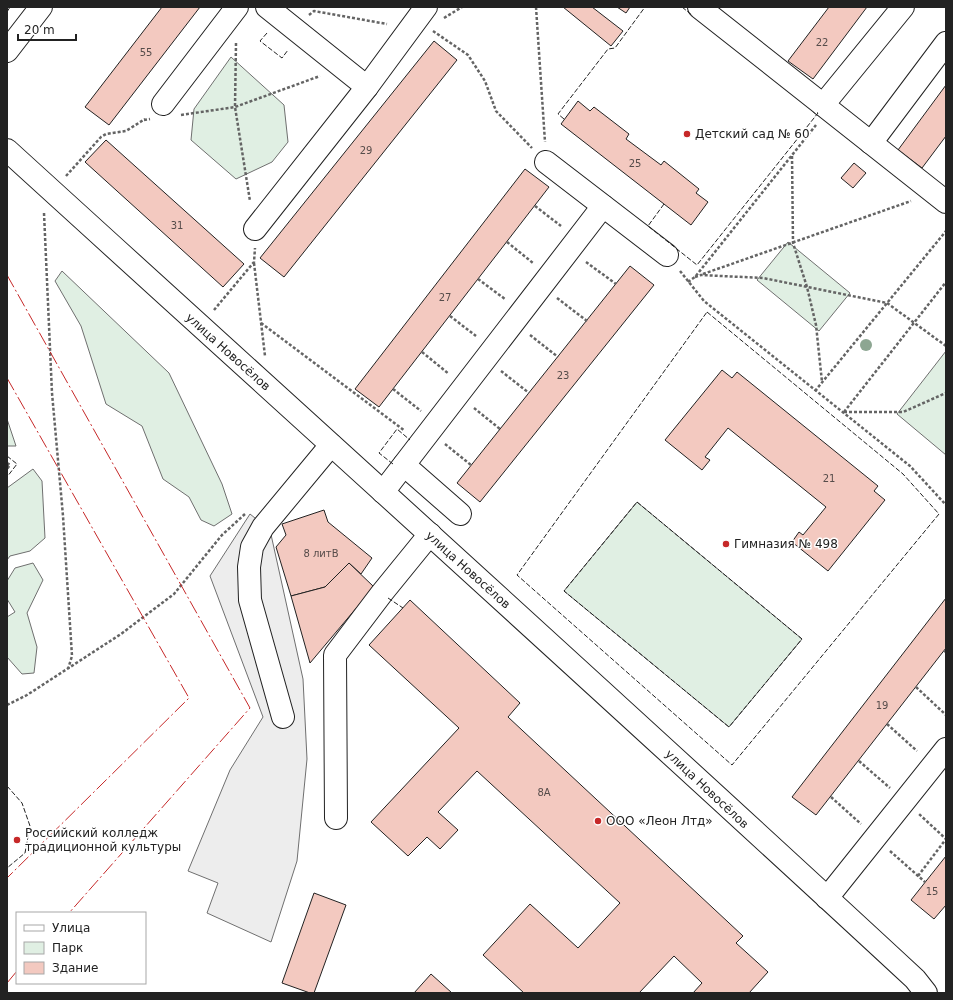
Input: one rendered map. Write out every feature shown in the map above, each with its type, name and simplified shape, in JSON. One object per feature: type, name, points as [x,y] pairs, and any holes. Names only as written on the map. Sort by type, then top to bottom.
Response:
[{"type":"street","points":[[7,51],[41,7]]},
{"type":"street","points":[[163,113],[237,7]]},
{"type":"street","points":[[267,7],[367,87]]},
{"type":"street","points":[[699,7],[940,197]]},
{"type":"street","points":[[826,107],[903,7]]},
{"type":"street","points":[[255,229],[367,87],[410,28],[432,14]]},
{"type":"street","points":[[871,143],[946,43]]},
{"type":"street","name":"улица Новосёлов","points":[[7,150],[330,445],[430,534],[827,898],[914,979],[926,993]]},
{"type":"street","points":[[546,162],[667,255]]},
{"type":"street","points":[[383,492],[603,206]]},
{"type":"street","points":[[283,717],[250,600],[248,567],[252,546],[263,527],[330,445]]},
{"type":"street","points":[[404,465],[460,514]]},
{"type":"street","points":[[336,818],[335,654],[430,534]]},
{"type":"street","points":[[827,898],[940,757]]},
{"type":"path","points":[[432,14],[462,7]]},
{"type":"path","points":[[536,7],[546,162]]},
{"type":"path","points":[[291,26],[314,11],[410,28],[427,27],[468,55],[485,81],[496,111],[546,162]]},
{"type":"path","points":[[237,38],[235,107],[255,229],[254,262],[266,362]]},
{"type":"path","points":[[64,178],[101,137],[106,134],[126,131],[144,120],[163,113],[235,107],[342,67]]},
{"type":"path","points":[[688,282],[695,277],[792,156],[826,107]]},
{"type":"path","points":[[144,120],[163,113]]},
{"type":"path","points":[[792,156],[793,243],[807,287],[816,325],[822,382]]},
{"type":"path","points":[[695,277],[793,243],[940,197]]},
{"type":"path","points":[[535,206],[616,284]]},
{"type":"path","points":[[44,209],[52,393],[63,516],[72,656],[68,669]]},
{"type":"path","points":[[815,391],[946,231]]},
{"type":"path","points":[[507,242],[587,320]]},
{"type":"path","points":[[667,255],[704,301],[910,466],[946,505]]},
{"type":"path","points":[[212,312],[254,262]]},
{"type":"path","points":[[701,275],[763,278],[887,303],[946,346]]},
{"type":"path","points":[[478,279],[558,357]]},
{"type":"path","points":[[844,412],[946,282]]},
{"type":"path","points":[[450,316],[529,393]]},
{"type":"path","points":[[261,323],[429,433],[471,465]]},
{"type":"path","points":[[422,352],[500,429]]},
{"type":"path","points":[[393,389],[429,433]]},
{"type":"path","points":[[844,412],[903,412],[946,393]]},
{"type":"path","points":[[7,463],[10,465],[7,469]]},
{"type":"path","points":[[7,705],[27,695],[121,634],[174,594],[222,536],[248,512]]},
{"type":"path","points":[[916,687],[946,715]]},
{"type":"path","points":[[887,724],[940,757]]},
{"type":"path","points":[[859,760],[946,839],[918,876]]},
{"type":"path","points":[[830,797],[925,882]]},
{"type":"green space","points":[[231,57],[284,105],[288,142],[272,162],[236,179],[191,140],[194,109]]},
{"type":"green space","points":[[788,242],[850,293],[819,331],[757,280]]},
{"type":"green space","points":[[62,271],[169,373],[222,484],[232,514],[214,526],[201,520],[189,497],[163,479],[142,426],[106,404],[81,326],[55,281]]},
{"type":"green space","points":[[946,351],[946,455],[897,414]]},
{"type":"green space","points":[[7,419],[16,446],[7,446]]},
{"type":"green space","points":[[33,469],[42,481],[45,538],[30,551],[10,556],[7,560],[7,488]]},
{"type":"green space","points":[[637,502],[802,639],[729,727],[564,591]]},
{"type":"green space","points":[[33,563],[43,580],[27,613],[37,647],[34,673],[22,674],[7,657],[7,617],[15,612],[7,599],[7,581],[15,568]]},
{"type":"shaded area","points":[[250,514],[270,530],[303,679],[307,759],[297,861],[271,942],[207,913],[218,883],[188,871],[230,770],[263,717],[210,576]]},
{"type":"building","points":[[162,7],[200,7],[109,125],[85,107]]},
{"type":"building","points":[[563,7],[592,7],[623,31],[611,46]]},
{"type":"building","points":[[617,7],[630,7],[626,13]]},
{"type":"building","points":[[829,7],[867,7],[813,79],[788,61]]},
{"type":"building","points":[[434,41],[457,60],[284,277],[260,258]]},
{"type":"building","points":[[946,85],[946,136],[922,168],[898,150]]},
{"type":"building","points":[[578,101],[590,111],[594,107],[629,134],[626,139],[661,165],[664,161],[699,189],[696,193],[708,202],[691,225],[561,124]]},
{"type":"building","points":[[106,140],[244,264],[223,287],[85,162]]},
{"type":"building","points":[[854,163],[866,173],[853,188],[841,178]]},
{"type":"building","points":[[525,169],[549,187],[379,407],[355,389]]},
{"type":"building","points":[[630,266],[654,285],[480,502],[457,483]]},
{"type":"building","points":[[722,370],[732,378],[737,372],[878,486],[874,491],[885,500],[828,571],[792,542],[799,532],[803,535],[826,507],[728,428],[705,457],[710,460],[702,470],[665,440]]},
{"type":"building","points":[[324,510],[328,522],[372,558],[361,574],[349,563],[325,587],[291,596],[276,547],[286,535],[282,524]]},
{"type":"building","points":[[349,563],[374,587],[310,663],[291,596],[325,587]]},
{"type":"building","points":[[946,598],[946,648],[816,815],[792,797]]},
{"type":"building","points":[[410,600],[520,703],[508,717],[743,936],[736,943],[768,972],[749,993],[693,993],[702,983],[674,956],[639,993],[524,993],[483,955],[530,904],[578,948],[620,903],[477,771],[438,812],[458,830],[440,849],[427,837],[408,856],[371,822],[459,728],[369,645]]},
{"type":"building","points":[[946,856],[946,905],[934,919],[911,900]]},
{"type":"building","points":[[314,893],[346,905],[314,993],[310,993],[282,983]]},
{"type":"building","points":[[431,974],[452,993],[414,993]]},
{"type":"tram line","points":[[7,12],[10,7]]},
{"type":"fence","points":[[564,119],[558,114],[608,49],[615,48],[645,7]]},
{"type":"fence","points":[[682,7],[693,16]]},
{"type":"fence","points":[[267,33],[260,41],[282,58],[288,50]]},
{"type":"fence","points":[[664,204],[648,226],[697,265],[818,113],[816,112]]},
{"type":"fence","points":[[707,312],[903,474],[939,514],[732,765],[517,575],[707,312]]},
{"type":"fence","points":[[393,464],[379,453],[397,429],[410,440]]},
{"type":"fence","points":[[7,456],[17,464],[7,477]]},
{"type":"fence","points":[[637,502],[802,639],[729,727],[564,591],[637,502]]},
{"type":"fence","points":[[388,598],[403,608]]},
{"type":"fence","points":[[7,786],[22,803],[30,826],[25,853],[7,868]]},
{"type":"power","points":[[7,275],[250,708],[70,912]]},
{"type":"power","points":[[7,378],[189,698],[7,878]]},
{"type":"power","points":[[7,983],[16,972]]},
{"type":"place","name":"Детский сад № 60","points":[[687,134]]},
{"type":"place","name":"Гимназия № 498","points":[[726,544]]},
{"type":"place","name":"ООО «Леон Лтд»","points":[[598,821]]},
{"type":"place","name":"Российский колледж традиционной культуры","points":[[17,840]]}]
